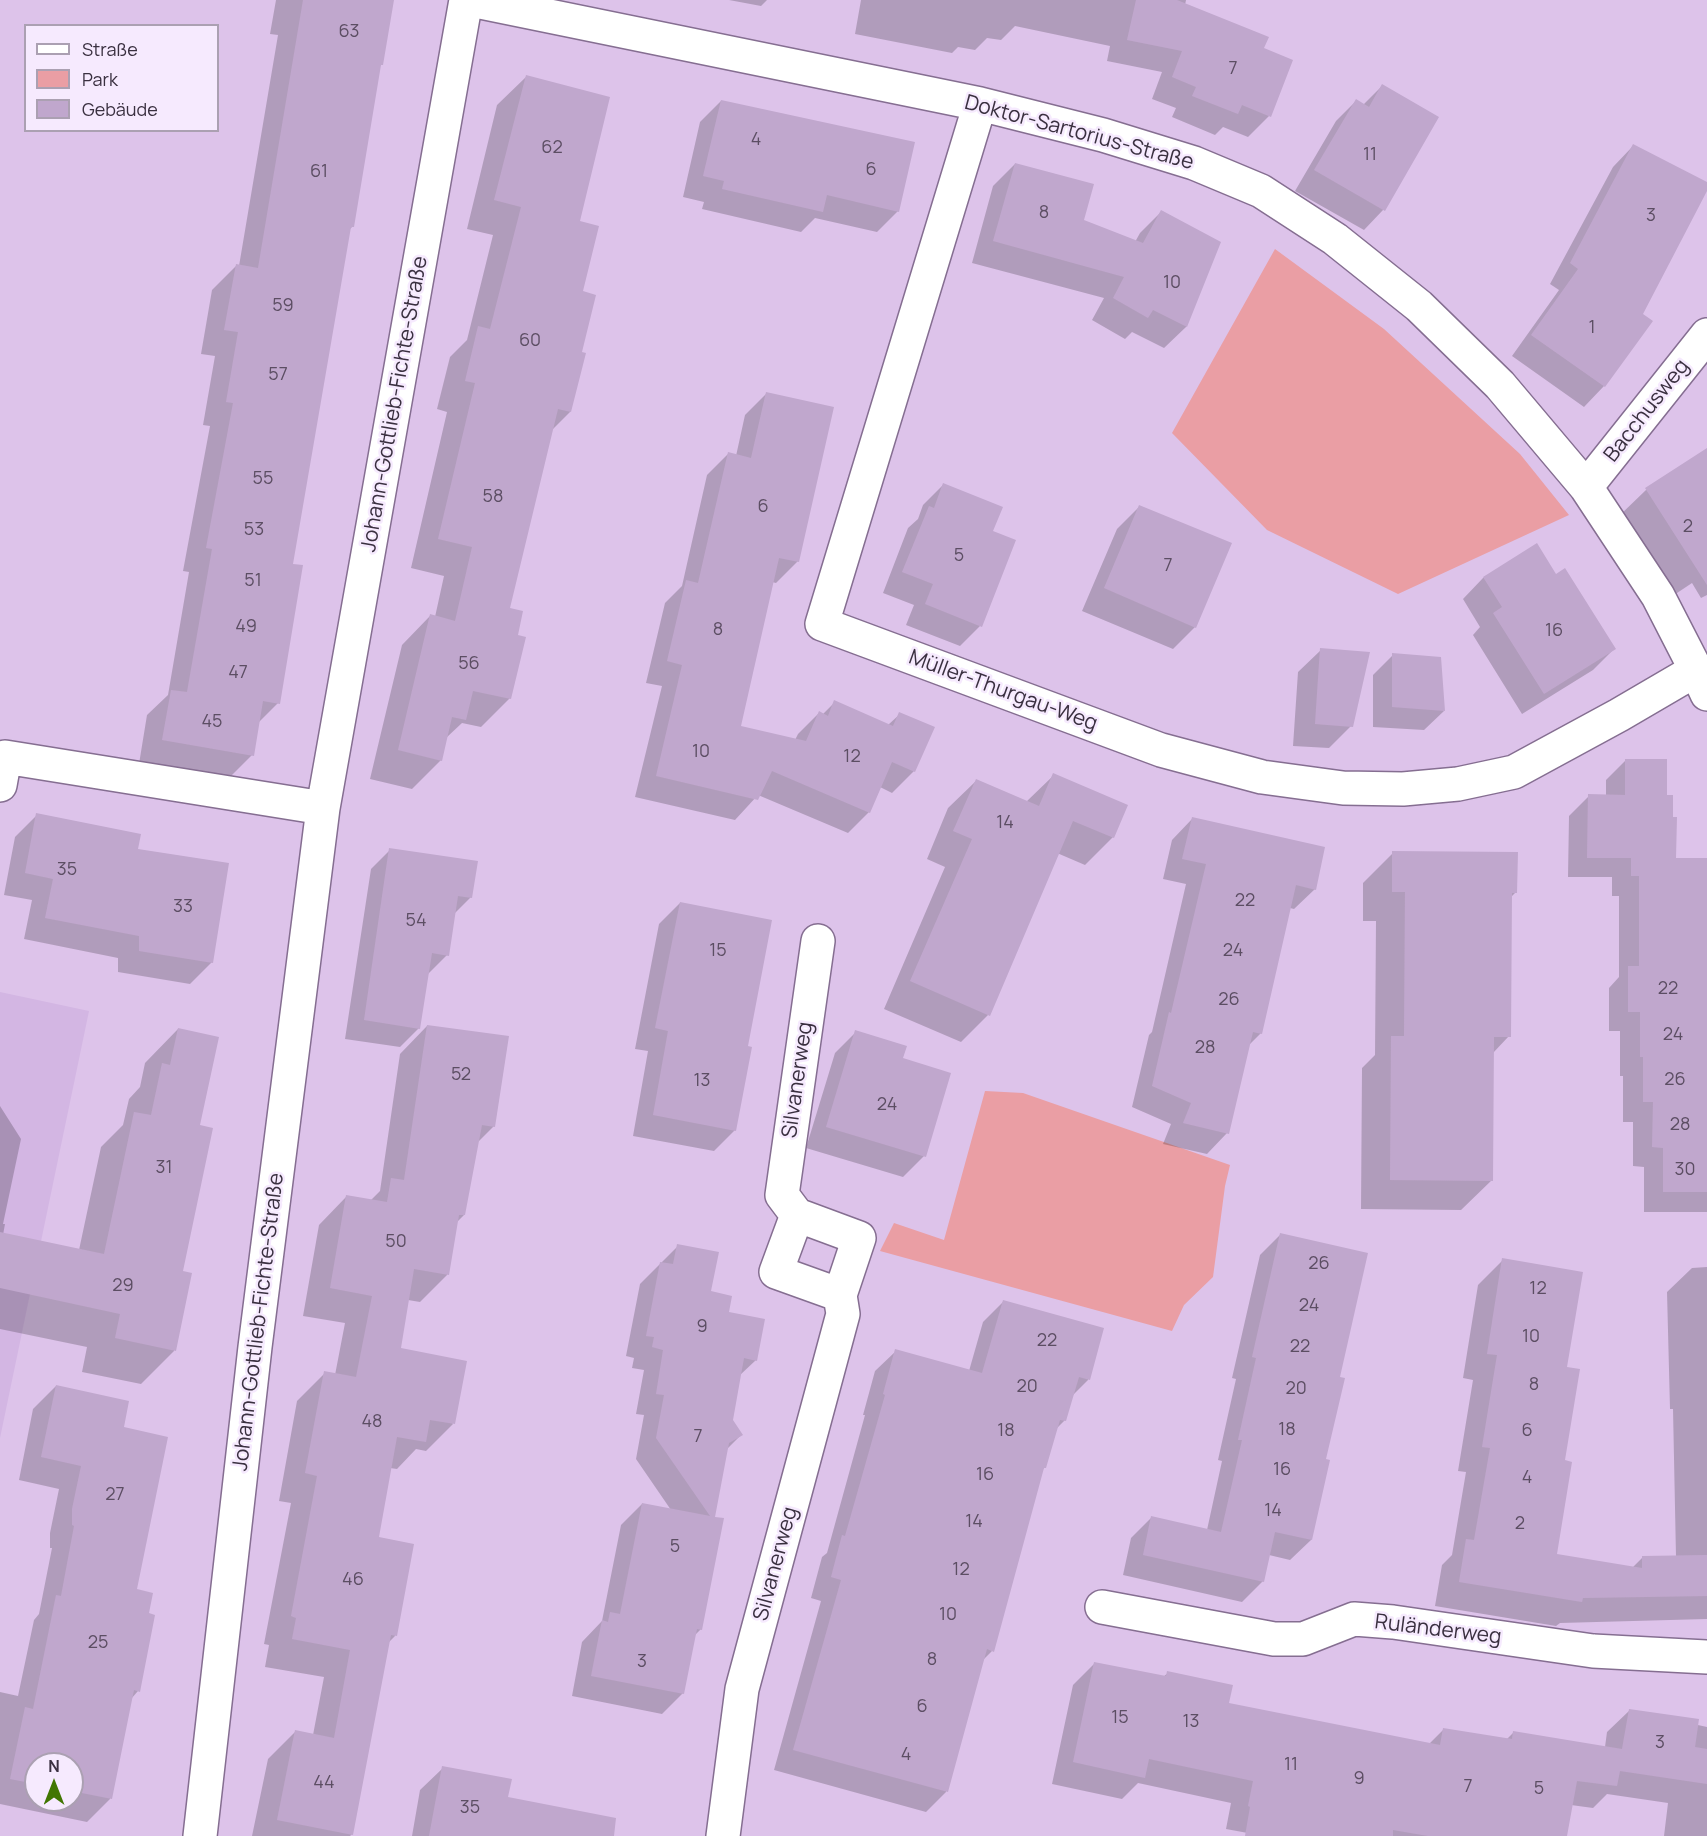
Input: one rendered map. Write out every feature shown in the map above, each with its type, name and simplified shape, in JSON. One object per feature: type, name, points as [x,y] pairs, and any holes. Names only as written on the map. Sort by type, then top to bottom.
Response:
[{"type":"street","name":"Johann-Gottlieb-Fichte-Straße","points":[[200,1836],[255,1347],[323,808],[466,0]]},
{"type":"street","name":"Doktor-Sartorius-Straße","points":[[471,0],[980,104],[1103,135],[1194,164],[1261,191],[1335,240],[1419,306],[1500,386],[1586,487],[1658,596],[1702,682]]},
{"type":"street","name":"Müller-Thurgau-Weg","points":[[980,104],[822,624],[1161,750],[1262,777],[1342,788],[1403,789],[1458,784],[1514,772],[1619,715],[1702,682]]},
{"type":"street","name":"Bacchusweg","points":[[1586,487],[1707,335]]},
{"type":"street","points":[[0,785],[5,757],[323,808]]},
{"type":"street","name":"Silvanerweg","points":[[723,1836],[742,1689],[843,1314],[840,1295],[859,1238],[797,1215],[782,1195],[818,941]]},
{"type":"street","points":[[797,1215],[777,1272],[840,1295]]},
{"type":"street","name":"Ruländerweg","points":[[1102,1607],[1274,1640],[1303,1640],[1354,1619],[1393,1622],[1593,1651],[1707,1657]]},
{"type":"shaded area","points":[[0,992],[89,1011],[0,1438]]},
{"type":"green space","points":[[1275,249],[1384,329],[1520,454],[1569,515],[1398,594],[1267,530],[1172,433]]},
{"type":"green space","points":[[985,1091],[1023,1093],[1230,1165],[1213,1277],[1184,1305],[1172,1331],[880,1251],[894,1223],[944,1240]]},
{"type":"building","points":[[303,0],[394,0],[354,227],[351,227],[293,564],[303,565],[280,704],[263,701],[254,756],[162,740],[171,690],[187,692],[212,549],[206,548],[233,403],[226,402],[238,332],[224,330],[236,264],[258,268]]},
{"type":"building","points":[[1136,0],[1177,0],[1269,37],[1264,48],[1293,60],[1271,117],[1242,105],[1238,114],[1192,96],[1196,87],[1172,77],[1182,51],[1127,40]]},
{"type":"building","points":[[526,75],[610,97],[580,221],[599,226],[583,291],[596,295],[582,352],[586,353],[571,412],[558,409],[510,608],[523,611],[518,635],[526,637],[511,699],[473,691],[466,720],[452,717],[442,761],[398,750],[430,614],[455,621],[472,547],[438,539],[475,383],[465,381],[478,326],[490,329],[521,207],[494,200]]},
{"type":"building","points":[[1382,84],[1439,117],[1385,211],[1314,170],[1356,99],[1369,107]]},
{"type":"building","points":[[721,100],[915,142],[899,212],[827,195],[823,212],[722,189],[724,181],[703,176]]},
{"type":"building","points":[[1633,144],[1707,182],[1707,191],[1643,314],[1653,321],[1605,387],[1531,335],[1578,269],[1570,263]]},
{"type":"building","points":[[1015,163],[1094,184],[1084,220],[1143,243],[1161,210],[1221,242],[1187,327],[1153,310],[1148,318],[1113,298],[1124,277],[993,241]]},
{"type":"building","points":[[766,392],[834,407],[799,562],[779,558],[741,726],[806,741],[819,711],[828,716],[834,700],[893,726],[899,712],[935,727],[915,772],[892,762],[870,813],[772,771],[758,800],[656,776],[682,665],[667,661],[686,580],[698,583],[728,452],[751,458]]},
{"type":"building","points":[[1707,448],[1707,585],[1645,488]]},
{"type":"building","points":[[943,483],[1003,507],[993,531],[1016,540],[982,627],[925,604],[933,584],[902,572],[929,506],[934,508]]},
{"type":"building","points":[[1139,505],[1232,543],[1196,628],[1104,588]]},
{"type":"building","points":[[1537,543],[1556,574],[1565,568],[1616,649],[1544,694],[1493,613],[1502,607],[1483,577]]},
{"type":"building","points":[[1320,648],[1370,652],[1353,727],[1315,724]]},
{"type":"building","points":[[1392,653],[1441,657],[1445,711],[1392,707]]},
{"type":"building","points":[[1625,759],[1667,759],[1667,795],[1673,795],[1673,817],[1677,817],[1676,858],[1707,858],[1707,1192],[1663,1192],[1663,1148],[1652,1147],[1653,1102],[1643,1102],[1640,1012],[1628,1012],[1628,966],[1639,966],[1639,876],[1631,876],[1631,858],[1587,858],[1588,794],[1625,795]]},
{"type":"building","points":[[1053,773],[1128,805],[1114,838],[1073,821],[990,1016],[910,981],[972,839],[953,831],[976,779],[1039,806]]},
{"type":"building","points":[[36,813],[141,834],[138,849],[229,863],[213,963],[139,951],[139,936],[45,918],[53,879],[25,873]]},
{"type":"building","points":[[1192,817],[1325,847],[1316,890],[1296,885],[1262,1034],[1253,1032],[1229,1134],[1183,1123],[1191,1103],[1152,1086],[1206,864],[1182,859]]},
{"type":"building","points":[[389,848],[478,861],[472,898],[458,896],[449,956],[432,953],[420,1029],[364,1020]]},
{"type":"building","points":[[1392,851],[1518,852],[1517,893],[1512,893],[1511,1037],[1494,1037],[1493,1181],[1390,1180],[1391,1036],[1404,1036],[1405,892],[1392,892]]},
{"type":"building","points":[[680,902],[772,920],[748,1046],[752,1047],[736,1131],[653,1115],[668,1031],[655,1028]]},
{"type":"building","points":[[427,1025],[509,1036],[495,1127],[482,1125],[465,1215],[459,1215],[449,1275],[414,1269],[401,1348],[467,1361],[455,1424],[430,1420],[426,1442],[397,1437],[379,1537],[414,1544],[397,1636],[391,1635],[353,1835],[277,1820],[295,1730],[334,1738],[350,1650],[292,1639],[296,1618],[291,1616],[317,1476],[305,1473],[324,1371],[356,1377],[372,1296],[330,1288],[346,1195],[387,1202],[391,1178],[404,1180]]},
{"type":"building","points":[[178,1028],[219,1037],[200,1125],[213,1128],[183,1271],[192,1273],[176,1351],[115,1338],[120,1314],[0,1288],[0,1232],[104,1254],[134,1112],[151,1115],[162,1063],[170,1065]]},
{"type":"building","points":[[855,1030],[907,1046],[903,1058],[951,1073],[926,1157],[826,1127]]},
{"type":"building","points":[[1280,1233],[1368,1253],[1340,1377],[1345,1378],[1326,1459],[1330,1460],[1312,1540],[1275,1532],[1264,1582],[1143,1555],[1151,1516],[1221,1532],[1242,1440],[1238,1440],[1256,1358],[1252,1357]]},
{"type":"building","points":[[677,1244],[719,1252],[711,1291],[732,1296],[729,1312],[765,1319],[757,1361],[744,1358],[733,1420],[743,1435],[729,1443],[715,1517],[724,1518],[702,1630],[697,1629],[684,1694],[591,1676],[602,1620],[608,1622],[610,1612],[620,1614],[642,1503],[710,1516],[656,1438],[664,1395],[656,1394],[663,1350],[652,1347],[654,1337],[646,1336],[660,1262],[673,1264]]},
{"type":"building","points":[[1502,1258],[1583,1272],[1567,1367],[1580,1369],[1565,1460],[1572,1462],[1557,1554],[1642,1568],[1642,1556],[1707,1555],[1707,1596],[1583,1598],[1582,1602],[1459,1582],[1466,1539],[1474,1540],[1490,1448],[1482,1447],[1497,1355],[1487,1354]]},
{"type":"building","points":[[1003,1300],[1104,1328],[1090,1380],[1079,1377],[1066,1421],[1060,1420],[1046,1468],[1044,1468],[994,1652],[987,1649],[948,1792],[793,1750],[841,1580],[831,1577],[885,1395],[883,1394],[895,1349],[982,1373]]},
{"type":"building","points":[[56,1385],[129,1401],[124,1427],[168,1437],[137,1589],[153,1593],[149,1613],[155,1615],[140,1692],[134,1690],[112,1799],[84,1793],[84,1752],[24,1752],[24,1782],[10,1779],[25,1707],[33,1709],[56,1595],[61,1596],[74,1526],[72,1525],[72,1509],[81,1466],[41,1457]]},
{"type":"building","points":[[1094,1662],[1166,1676],[1167,1671],[1233,1685],[1229,1703],[1440,1745],[1443,1728],[1512,1739],[1513,1731],[1622,1749],[1629,1709],[1699,1719],[1695,1747],[1707,1749],[1707,1784],[1620,1771],[1617,1786],[1577,1781],[1567,1836],[1428,1836],[1393,1830],[1393,1836],[1245,1836],[1253,1781],[1149,1759],[1145,1778],[1073,1762]]},
{"type":"building","points":[[442,1766],[512,1779],[508,1797],[616,1818],[614,1836],[429,1836]]}]
